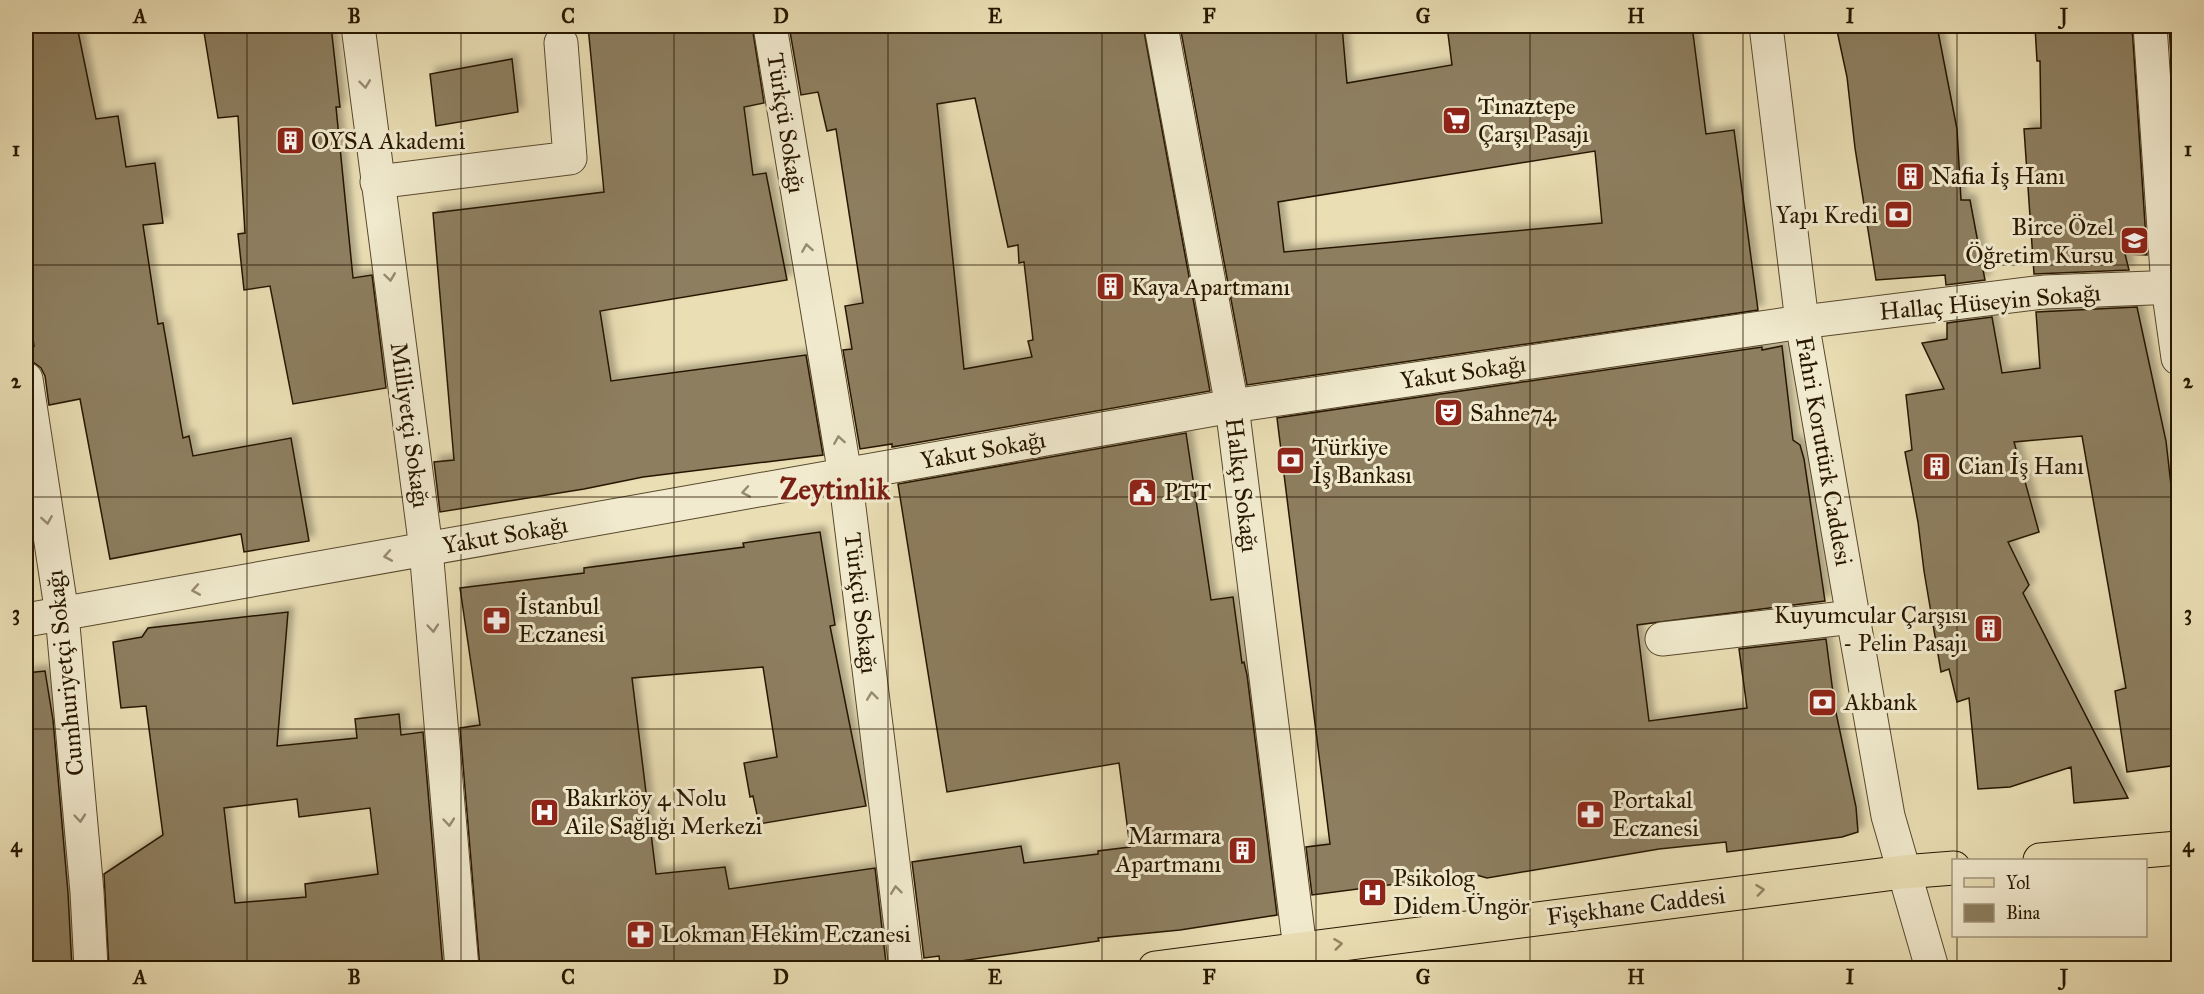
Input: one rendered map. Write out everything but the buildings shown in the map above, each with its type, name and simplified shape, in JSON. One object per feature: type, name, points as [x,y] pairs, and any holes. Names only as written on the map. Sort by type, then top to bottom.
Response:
[{"type":"main road","points":[[2063,859],[2178,849]]},
{"type":"main road","name":"Fişekhane Caddesi","points":[[1155,969],[1903,872],[1952,868]]},
{"type":"street","name":"Milliyetçi Sokağı","points":[[358,26],[426,549],[462,969]]},
{"type":"street","name":"Türkçü Sokağı","points":[[770,26],[845,475],[906,969]]},
{"type":"street","name":"Halkçı Sokağı","points":[[1161,26],[1232,406],[1300,949]]},
{"type":"street","name":"Fahri Korutürk Caddesi","points":[[1766,26],[1802,322],[1852,616],[1888,816],[1932,969]]},
{"type":"street","points":[[2150,26],[2178,358]]},
{"type":"street","points":[[377,182],[570,158],[561,43]]},
{"type":"street","name":"Hallaç Hüseyin Sokağı","points":[[1802,322],[2044,292],[2156,290],[2173,287]]},
{"type":"street","name":"Yakut Sokağı","points":[[26,620],[1232,406],[1802,322]]},
{"type":"street","name":"Cumhuriyetçi Sokağı","points":[[26,379],[62,614],[92,969]]},
{"type":"street","points":[[1662,639],[1852,616]]},
{"type":"place","name":"Tınaztepe Çarşı Pasajı","points":[[1457,120]]},
{"type":"place","name":"OYSA Akademi","points":[[290,141]]},
{"type":"place","name":"Nafia İş Hanı","points":[[1910,176]]},
{"type":"place","name":"Yapı Kredi","points":[[1899,215]]},
{"type":"place","name":"Birce Özel Öğretim Kursu","points":[[2135,241]]},
{"type":"place","name":"Kaya Apartmanı","points":[[1110,287]]},
{"type":"place","name":"Sahne74","points":[[1449,413]]},
{"type":"place","name":"Türkiye İş Bankası","points":[[1291,461]]},
{"type":"place","name":"Cian İş Hanı","points":[[1937,466]]},
{"type":"place","name":"PTT","points":[[1143,492]]},
{"type":"place","name":"İstanbul Eczanesi","points":[[497,620]]},
{"type":"place","name":"Kuyumcular Çarşısı - Pelin Pasajı","points":[[1988,629]]},
{"type":"place","name":"Akbank","points":[[1823,702]]},
{"type":"place","name":"Bakırköy 4 Nolu Aile Sağlığı Merkezi","points":[[544,812]]},
{"type":"place","name":"Portakal Eczanesi","points":[[1591,814]]},
{"type":"place","name":"Marmara Apartmanı","points":[[1242,850]]},
{"type":"place","name":"Psikolog Didem Üngör","points":[[1372,892]]},
{"type":"place","name":"Lokman Hekim Eczanesi","points":[[640,934]]},
{"type":"district","name":"Zeytinlik","points":[[835,489]]}]
